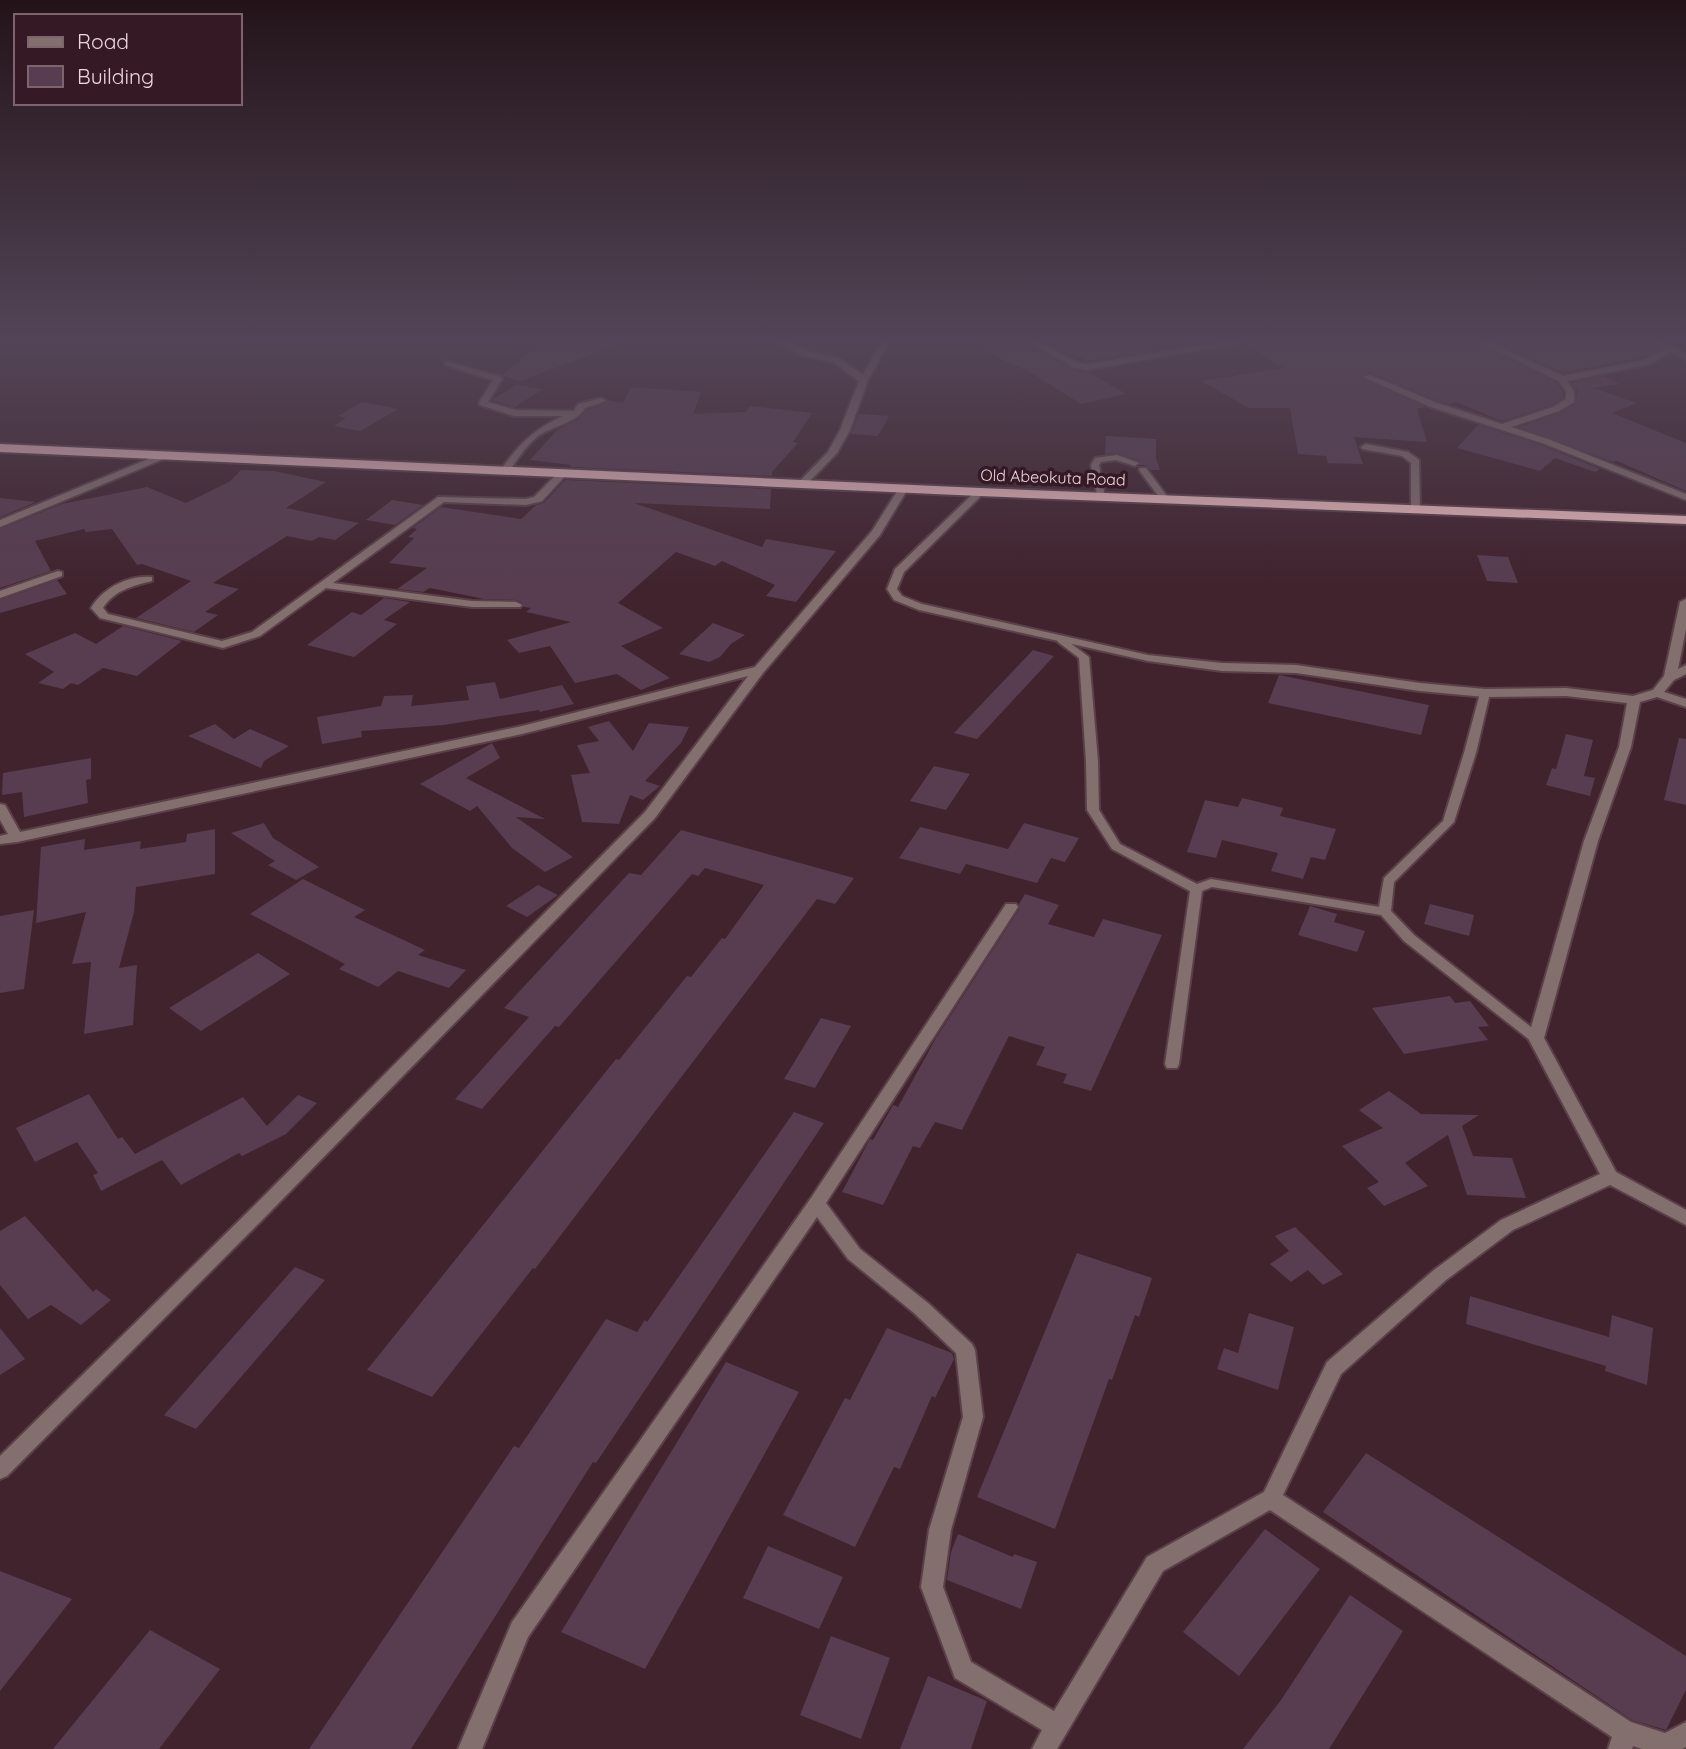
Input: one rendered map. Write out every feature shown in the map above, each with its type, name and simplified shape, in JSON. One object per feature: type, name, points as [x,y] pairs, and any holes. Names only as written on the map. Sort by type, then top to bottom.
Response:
[{"type":"highway","name":"Old Abeokuta Road","points":[[0,448],[562,474],[804,482],[979,492],[1686,520]]},
{"type":"street","points":[[505,471],[520,448],[539,429],[555,423]]},
{"type":"street","points":[[804,482],[832,453],[848,423]]},
{"type":"street","points":[[1491,423],[1582,454],[1686,497]]},
{"type":"street","points":[[1502,426],[1513,423]]},
{"type":"street","points":[[1366,447],[1405,454],[1416,462],[1416,509]]},
{"type":"street","points":[[0,524],[163,456]]},
{"type":"street","points":[[148,579],[128,583],[102,598],[97,608],[104,616],[223,645],[256,634],[442,499],[526,502],[538,499],[562,474]]},
{"type":"street","points":[[0,1470],[262,1209],[650,815],[759,670],[876,533],[904,487]]},
{"type":"street","points":[[979,492],[899,571],[892,589],[898,598],[919,607],[1161,660],[1222,667],[1296,669],[1420,687],[1485,693],[1566,692],[1634,700],[1657,693],[1670,677],[1686,669]]},
{"type":"street","points":[[0,595],[58,574]]},
{"type":"street","points":[[326,585],[472,604],[516,605]]},
{"type":"street","points":[[1670,677],[1686,602]]},
{"type":"street","points":[[0,841],[522,730],[759,670]]},
{"type":"street","points":[[1657,693],[1686,703]]},
{"type":"street","points":[[1634,700],[1625,747],[1591,841],[1535,1038],[1610,1177],[1685,1216]]},
{"type":"street","points":[[0,808],[17,838]]},
{"type":"street","points":[[471,1749],[520,1630],[817,1203],[1011,907]]},
{"type":"street","points":[[1044,1749],[1154,1564],[1271,1499],[1334,1368],[1440,1275],[1507,1225],[1610,1177]]},
{"type":"street","points":[[817,1203],[855,1254],[921,1308],[965,1350],[973,1417],[940,1530],[932,1587],[963,1670],[1057,1726]]},
{"type":"street","points":[[1271,1499],[1622,1741],[1666,1745],[1686,1734]]},
{"type":"lane","points":[[1101,497],[1095,465],[1098,460],[1116,457],[1135,463]]},
{"type":"lane","points":[[1143,470],[1165,499]]},
{"type":"lane","points":[[1062,640],[1084,657],[1093,810],[1116,846],[1196,889]]},
{"type":"lane","points":[[1385,912],[1388,881],[1448,822],[1470,753],[1485,693]]},
{"type":"lane","points":[[1196,889],[1211,883],[1385,912],[1409,938],[1535,1038]]},
{"type":"lane","points":[[1172,1063],[1196,889]]},
{"type":"building","points":[[339,423],[374,423],[360,431],[334,426]]},
{"type":"building","points":[[572,423],[806,423],[793,442],[798,443],[772,472],[772,476],[570,467],[571,465],[530,460],[557,430]]},
{"type":"building","points":[[856,423],[885,423],[878,436],[851,434]]},
{"type":"building","points":[[1293,423],[1421,423],[1427,442],[1354,437],[1363,464],[1328,463],[1326,456],[1298,454]]},
{"type":"building","points":[[1532,423],[1636,423],[1686,443],[1686,491],[1617,461],[1613,462],[1519,427]]},
{"type":"building","points":[[1478,425],[1541,445],[1600,469],[1595,472],[1555,458],[1540,471],[1457,448]]},
{"type":"building","points":[[1106,436],[1156,439],[1156,458],[1160,470],[1151,470],[1146,465],[1140,465],[1140,461],[1118,453],[1105,454]]},
{"type":"building","points":[[241,470],[274,471],[326,482],[286,508],[359,523],[335,540],[319,537],[312,541],[287,536],[213,583],[239,589],[205,612],[218,615],[194,632],[136,618],[191,581],[142,564],[137,565],[112,529],[86,532],[84,529],[35,541],[51,571],[0,588],[0,529],[62,504],[147,487],[186,503],[229,482]]},
{"type":"building","points":[[565,480],[771,489],[770,509],[634,503],[762,547],[766,539],[836,551],[796,602],[766,596],[775,585],[722,561],[715,566],[676,552],[618,603],[663,628],[621,646],[670,678],[641,690],[617,674],[575,683],[550,646],[519,653],[507,640],[571,622],[526,612],[531,608],[524,607],[523,603],[517,600],[484,599],[430,588],[423,592],[397,589],[427,568],[389,563],[414,538],[408,537],[417,529],[413,528],[441,507],[521,519],[536,505],[544,503]]},
{"type":"building","points":[[0,498],[36,502],[0,517]]},
{"type":"building","points":[[392,500],[423,505],[395,525],[366,520]]},
{"type":"building","points":[[1477,555],[1508,557],[1518,583],[1487,581]]},
{"type":"building","points":[[57,580],[67,594],[0,613],[0,600]]},
{"type":"building","points":[[384,598],[410,602],[384,620],[397,624],[354,657],[307,645],[352,612],[361,615]]},
{"type":"building","points":[[713,623],[745,635],[731,644],[720,657],[709,662],[679,654]]},
{"type":"building","points":[[123,626],[182,641],[137,676],[103,668],[78,685],[71,683],[63,689],[38,683],[54,672],[25,654],[75,633],[96,644]]},
{"type":"building","points":[[1033,650],[1054,656],[977,739],[954,733]]},
{"type":"building","points":[[1279,675],[1429,705],[1421,735],[1268,703]]},
{"type":"building","points":[[495,682],[500,699],[562,685],[574,704],[540,712],[539,710],[444,725],[361,731],[362,737],[322,744],[317,717],[381,706],[384,696],[413,695],[411,706],[469,700],[466,686]]},
{"type":"building","points":[[609,721],[633,751],[649,723],[689,727],[681,743],[645,781],[660,786],[643,800],[630,795],[619,824],[582,822],[571,775],[590,773],[577,745],[599,741],[588,727]]},
{"type":"building","points":[[215,724],[234,739],[250,729],[289,746],[264,761],[261,768],[188,736]]},
{"type":"building","points":[[1566,734],[1593,740],[1584,776],[1595,778],[1590,796],[1546,785],[1552,768],[1556,769]]},
{"type":"building","points":[[1679,738],[1686,739],[1686,805],[1664,800]]},
{"type":"building","points":[[492,743],[500,758],[466,778],[545,819],[516,817],[573,857],[545,872],[512,848],[477,806],[470,811],[420,784]]},
{"type":"building","points":[[91,758],[91,779],[86,780],[88,803],[24,817],[22,792],[2,795],[3,773]]},
{"type":"building","points":[[934,766],[970,774],[946,810],[910,801]]},
{"type":"building","points":[[1242,798],[1283,808],[1280,816],[1336,829],[1325,860],[1311,857],[1303,879],[1271,871],[1278,853],[1222,840],[1216,858],[1187,852],[1205,800],[1238,807]]},
{"type":"building","points":[[264,823],[273,838],[319,867],[296,880],[268,865],[275,861],[231,833]]},
{"type":"building","points":[[1024,823],[1079,838],[1065,862],[1051,858],[1037,883],[966,864],[960,874],[899,858],[920,827],[1008,849]]},
{"type":"building","points":[[215,829],[215,874],[136,887],[134,912],[119,968],[137,965],[133,1025],[84,1034],[91,962],[72,964],[86,912],[36,923],[41,847],[85,839],[84,850],[141,841],[140,849],[186,842],[187,834]]},
{"type":"building","points":[[681,830],[854,878],[835,904],[817,899],[535,1269],[533,1268],[432,1397],[367,1370],[616,1059],[619,1060],[687,976],[691,977],[722,938],[725,939],[764,885],[705,868],[698,876],[692,874],[559,1027],[555,1026],[482,1109],[455,1099],[529,1017],[504,1008],[629,873],[641,875]]},
{"type":"building","points":[[303,879],[365,910],[354,917],[425,950],[418,955],[466,970],[449,988],[398,971],[378,987],[339,969],[345,964],[250,914]]},
{"type":"building","points":[[538,885],[558,895],[527,917],[506,906]]},
{"type":"building","points":[[1025,894],[1059,905],[1048,924],[1094,937],[1103,919],[1162,935],[1091,1091],[1063,1083],[1067,1074],[1036,1065],[1045,1047],[1009,1036],[962,1130],[935,1122],[920,1148],[913,1146],[883,1205],[842,1192],[870,1139],[873,1140],[893,1105],[898,1107],[936,1038],[1020,908],[1019,904]]},
{"type":"building","points":[[1430,904],[1474,915],[1469,936],[1424,924]]},
{"type":"building","points":[[1310,906],[1337,914],[1334,922],[1365,931],[1357,952],[1298,935]]},
{"type":"building","points":[[34,910],[24,989],[0,993],[0,916]]},
{"type":"building","points":[[258,953],[290,974],[201,1031],[169,1008]]},
{"type":"building","points":[[1450,996],[1455,1003],[1470,1001],[1489,1026],[1478,1027],[1488,1040],[1404,1054],[1372,1008]]},
{"type":"building","points":[[821,1018],[851,1026],[815,1088],[784,1079]]},
{"type":"building","points":[[1389,1091],[1421,1114],[1479,1115],[1462,1126],[1473,1156],[1512,1158],[1526,1198],[1467,1195],[1448,1135],[1405,1163],[1428,1186],[1384,1206],[1367,1188],[1379,1182],[1342,1146],[1383,1128],[1359,1110]]},
{"type":"building","points":[[89,1094],[118,1139],[122,1137],[135,1154],[243,1097],[267,1126],[298,1095],[317,1103],[286,1134],[242,1156],[239,1153],[181,1185],[162,1160],[101,1191],[93,1175],[98,1173],[77,1142],[35,1162],[16,1128]]},
{"type":"building","points":[[794,1112],[824,1123],[596,1463],[593,1462],[411,1749],[309,1749],[514,1446],[519,1448],[606,1319],[637,1332],[645,1320],[647,1322]]},
{"type":"building","points":[[25,1216],[93,1292],[96,1289],[111,1300],[81,1325],[51,1305],[28,1319],[0,1285],[0,1231]]},
{"type":"building","points":[[1295,1227],[1343,1274],[1323,1285],[1308,1270],[1291,1282],[1270,1264],[1289,1251],[1275,1236]]},
{"type":"building","points":[[1077,1253],[1152,1278],[1139,1317],[1135,1315],[1112,1380],[1109,1379],[1055,1529],[977,1497]]},
{"type":"building","points":[[295,1267],[325,1280],[196,1429],[164,1415]]},
{"type":"building","points":[[1470,1296],[1609,1337],[1612,1315],[1653,1328],[1647,1385],[1605,1371],[1606,1366],[1466,1324]]},
{"type":"building","points":[[1249,1313],[1294,1327],[1278,1390],[1217,1369],[1224,1348],[1238,1353]]},
{"type":"building","points":[[0,1328],[25,1359],[0,1375]]},
{"type":"building","points":[[887,1328],[952,1353],[954,1359],[935,1398],[932,1396],[900,1469],[894,1467],[855,1547],[783,1515],[845,1398],[850,1400]]},
{"type":"building","points":[[726,1362],[799,1392],[645,1669],[561,1632]]},
{"type":"building","points":[[1366,1453],[1686,1656],[1686,1690],[1666,1730],[1632,1720],[1323,1512]]},
{"type":"building","points":[[1265,1529],[1320,1569],[1239,1676],[1183,1632]]},
{"type":"building","points":[[958,1534],[1013,1557],[1014,1554],[1037,1562],[1021,1609],[947,1580],[951,1552]]},
{"type":"building","points":[[768,1546],[843,1577],[819,1629],[743,1598]]},
{"type":"building","points":[[0,1571],[72,1599],[0,1691]]},
{"type":"building","points":[[1350,1595],[1403,1631],[1329,1749],[1243,1749],[1281,1700]]},
{"type":"building","points":[[150,1630],[220,1669],[159,1749],[53,1749]]},
{"type":"building","points":[[831,1636],[890,1658],[861,1739],[800,1715]]},
{"type":"building","points":[[928,1676],[987,1701],[971,1749],[900,1749]]}]
